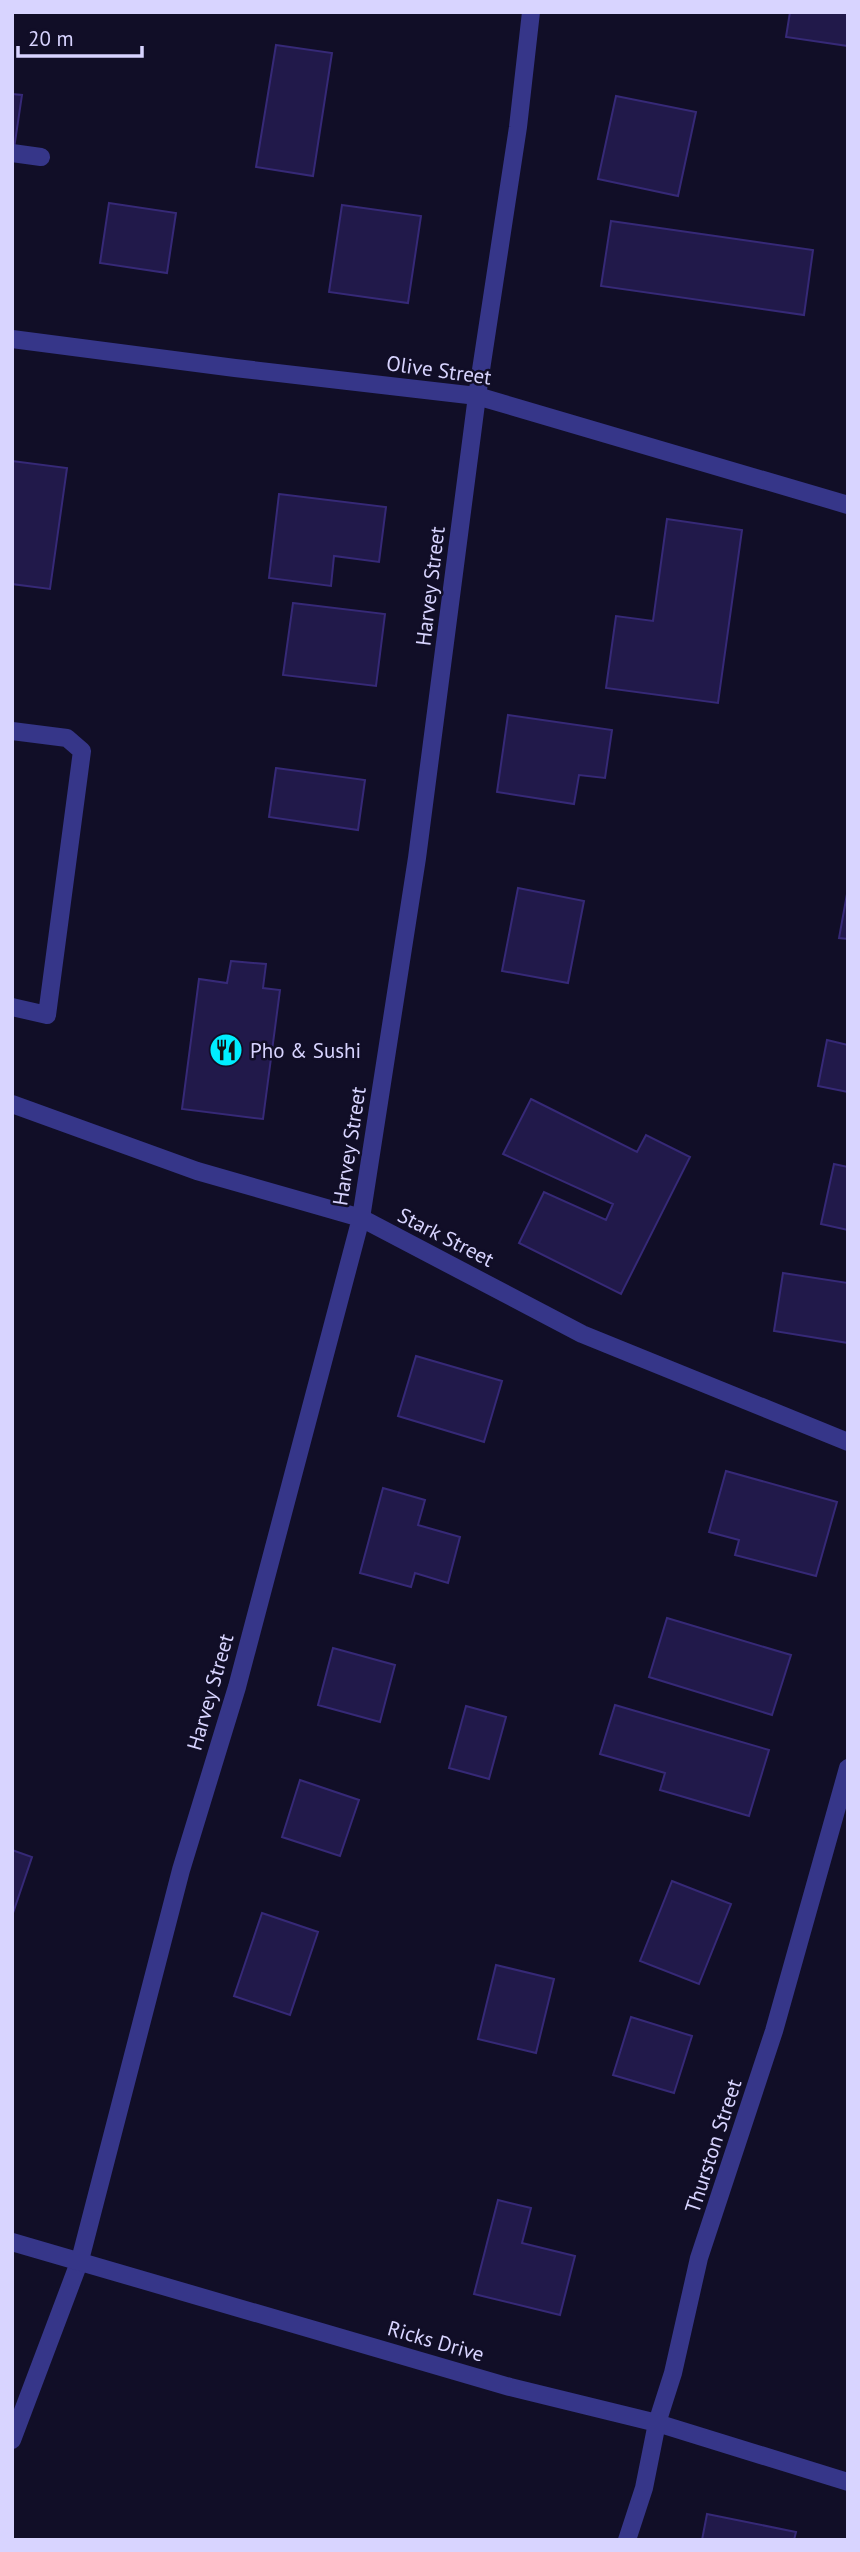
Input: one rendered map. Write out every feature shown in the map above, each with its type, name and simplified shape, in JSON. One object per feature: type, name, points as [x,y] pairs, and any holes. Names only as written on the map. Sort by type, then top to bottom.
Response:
[{"type":"street","name":"Harvey Street","points":[[12,2440],[80,2260],[181,1870],[237,1687],[361,1219],[417,858],[477,396],[518,127],[531,12]]},
{"type":"street","points":[[12,153],[41,157]]},
{"type":"street","name":"Olive Street","points":[[12,339],[477,396],[848,505]]},
{"type":"street","points":[[12,731],[67,738],[82,751],[47,1015],[12,1007]]},
{"type":"street","name":"Stark Street","points":[[12,1104],[197,1171],[361,1219],[582,1334],[848,1442]]},
{"type":"street","name":"Thurston Street","points":[[627,2540],[644,2488],[657,2423],[673,2373],[699,2258],[774,2031],[848,1768]]},
{"type":"street","name":"Ricks Drive","points":[[12,2242],[510,2387],[657,2423],[848,2482]]},
{"type":"building","points":[[790,12],[848,12],[848,46],[786,37]]},
{"type":"building","points":[[276,45],[332,53],[313,176],[256,167]]},
{"type":"building","points":[[12,94],[22,95],[12,162]]},
{"type":"building","points":[[616,96],[696,112],[678,196],[598,179]]},
{"type":"building","points":[[109,203],[176,213],[167,273],[100,263]]},
{"type":"building","points":[[342,205],[421,216],[408,303],[329,292]]},
{"type":"building","points":[[611,221],[813,250],[804,315],[601,286]]},
{"type":"building","points":[[12,461],[67,468],[50,589],[12,584]]},
{"type":"building","points":[[279,494],[386,507],[379,562],[334,556],[331,586],[269,578]]},
{"type":"building","points":[[667,519],[742,530],[718,703],[606,688],[616,616],[653,621]]},
{"type":"building","points":[[293,603],[385,614],[376,686],[283,675]]},
{"type":"building","points":[[508,715],[612,730],[605,778],[579,775],[574,804],[497,792]]},
{"type":"building","points":[[276,768],[365,780],[358,830],[269,817]]},
{"type":"building","points":[[518,888],[584,901],[568,983],[502,971]]},
{"type":"building","points":[[848,894],[848,939],[839,938]]},
{"type":"building","points":[[231,961],[266,964],[263,988],[280,990],[263,1119],[182,1109],[199,979],[227,983]]},
{"type":"building","points":[[827,1040],[848,1045],[848,1092],[818,1086]]},
{"type":"building","points":[[531,1099],[637,1152],[646,1135],[690,1157],[621,1294],[519,1243],[544,1192],[606,1220],[613,1204],[503,1154]]},
{"type":"building","points":[[834,1164],[848,1167],[848,1230],[821,1224]]},
{"type":"building","points":[[783,1273],[848,1283],[848,1343],[774,1331]]},
{"type":"building","points":[[416,1356],[502,1381],[484,1442],[398,1416]]},
{"type":"building","points":[[726,1471],[837,1502],[816,1576],[735,1555],[739,1540],[709,1532]]},
{"type":"building","points":[[383,1488],[425,1500],[418,1525],[460,1537],[448,1583],[415,1573],[411,1587],[360,1573]]},
{"type":"building","points":[[667,1618],[791,1655],[772,1715],[649,1677]]},
{"type":"building","points":[[333,1648],[395,1665],[380,1722],[318,1705]]},
{"type":"building","points":[[615,1705],[769,1750],[749,1816],[660,1790],[665,1773],[600,1754]]},
{"type":"building","points":[[466,1706],[506,1717],[489,1779],[449,1768]]},
{"type":"building","points":[[300,1780],[359,1800],[340,1856],[282,1837]]},
{"type":"building","points":[[12,1850],[32,1857],[12,1916]]},
{"type":"building","points":[[672,1881],[731,1904],[699,1984],[640,1961]]},
{"type":"building","points":[[262,1913],[318,1932],[290,2015],[234,1996]]},
{"type":"building","points":[[496,1965],[554,1979],[536,2053],[478,2039]]},
{"type":"building","points":[[631,2017],[692,2036],[674,2093],[613,2075]]},
{"type":"building","points":[[498,2200],[531,2208],[522,2243],[575,2256],[560,2315],[474,2294]]},
{"type":"building","points":[[707,2514],[796,2532],[794,2540],[702,2540]]},
{"type":"place","name":"Pho & Sushi","points":[[226,1050]]}]
